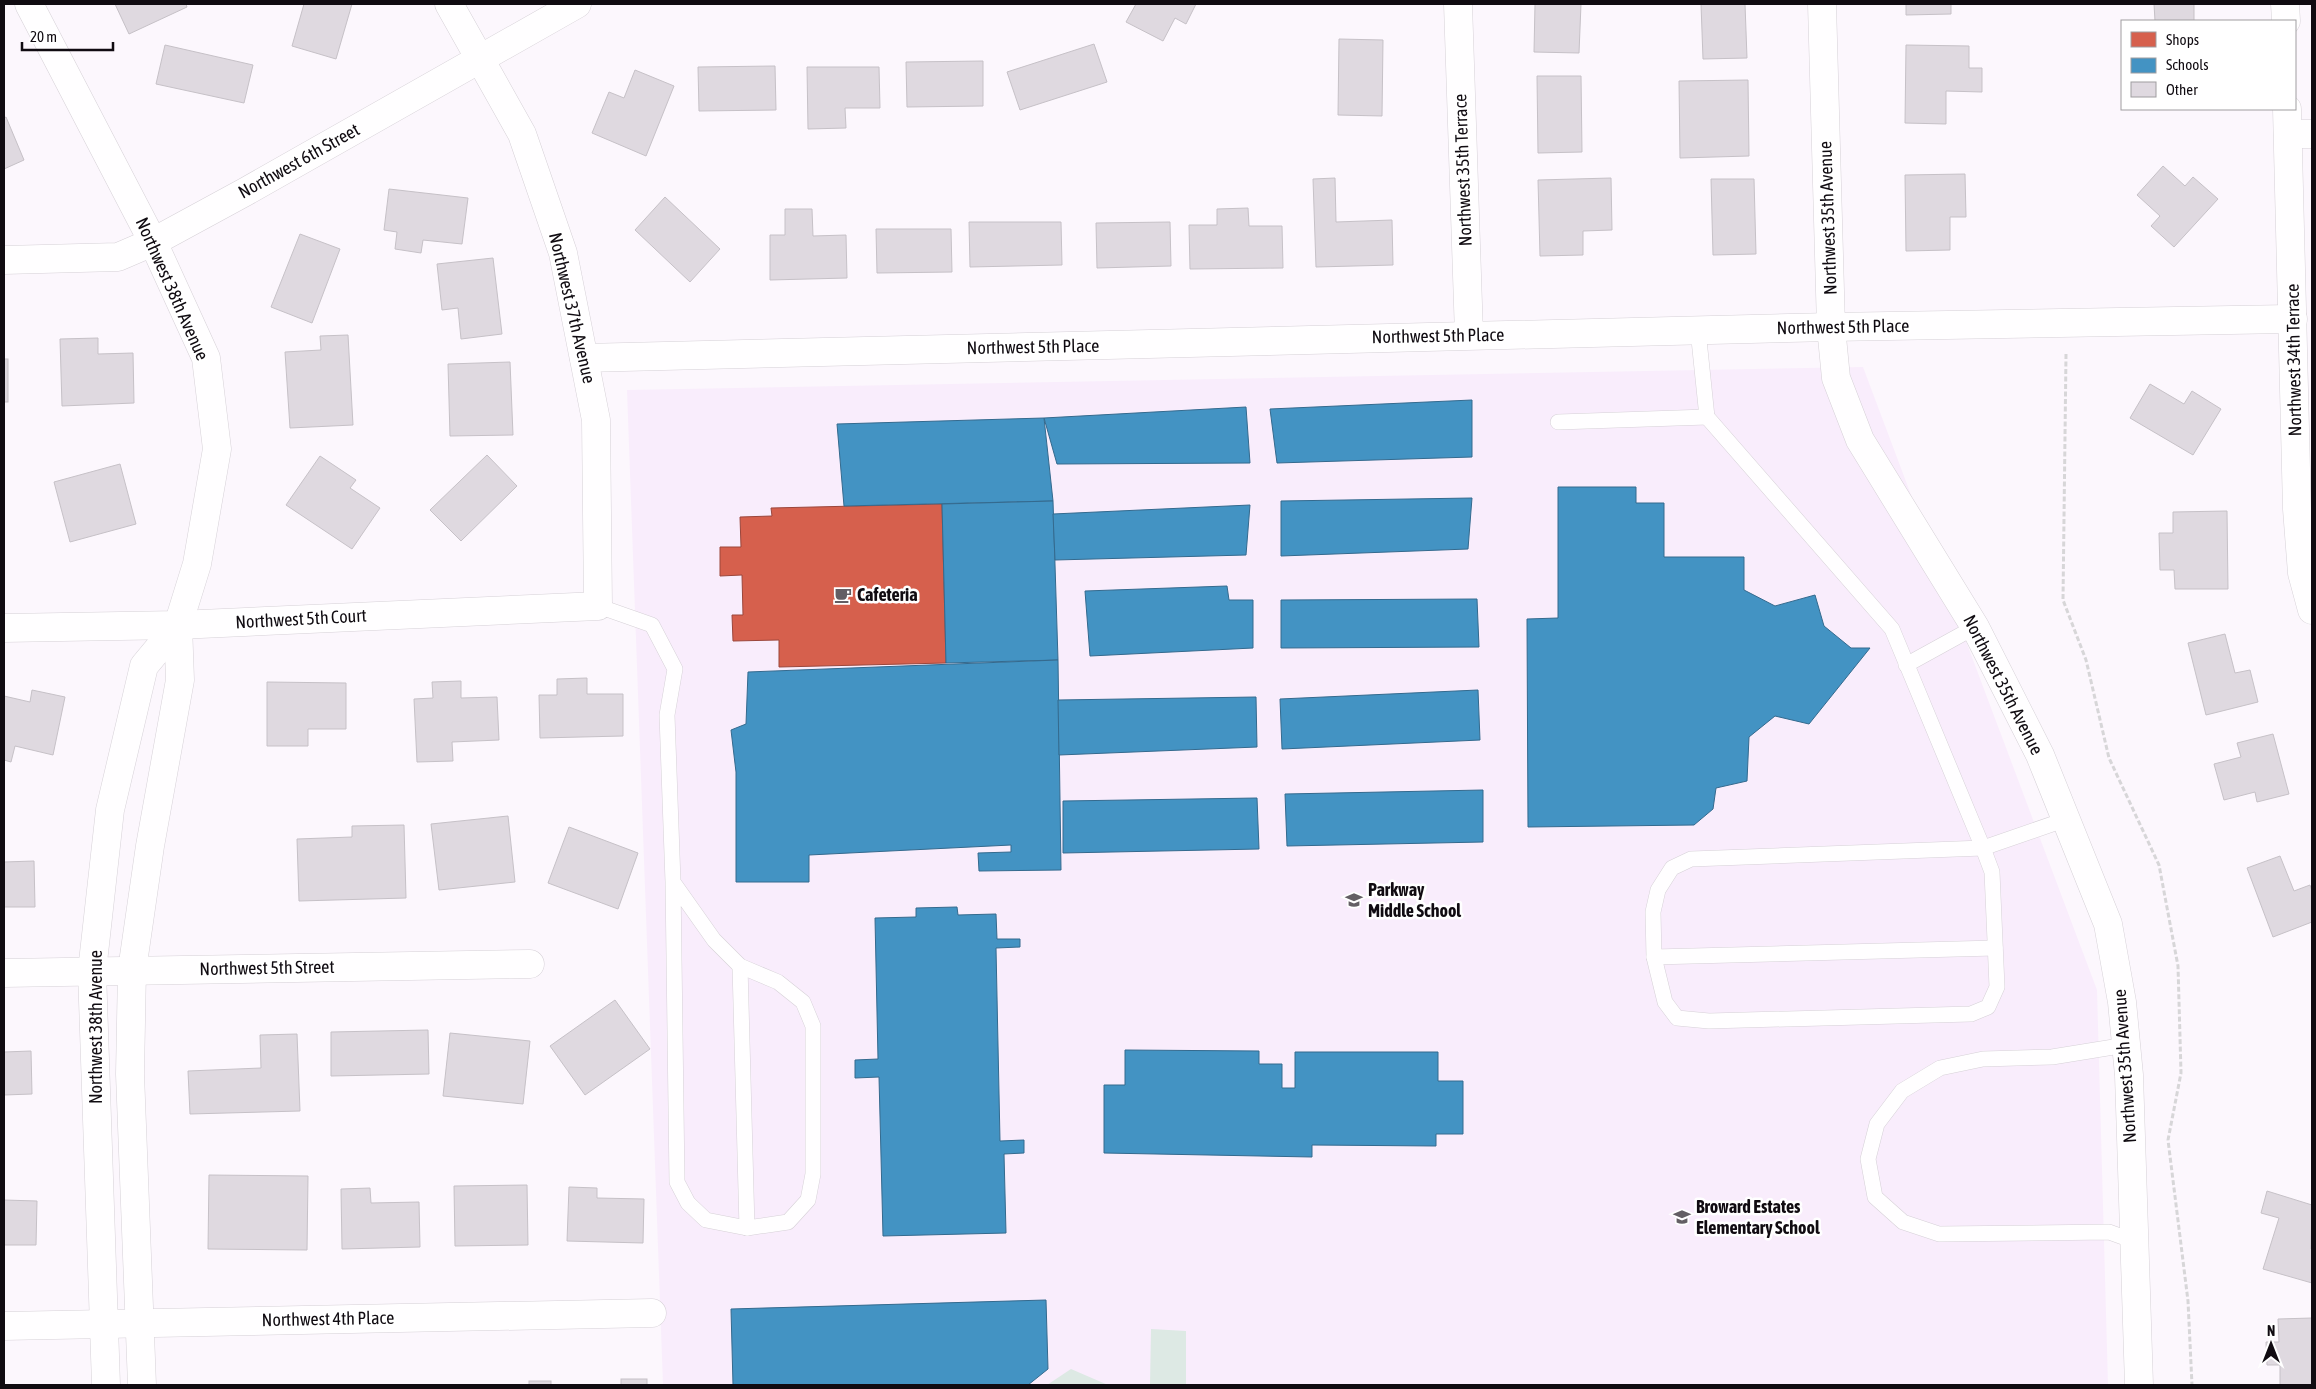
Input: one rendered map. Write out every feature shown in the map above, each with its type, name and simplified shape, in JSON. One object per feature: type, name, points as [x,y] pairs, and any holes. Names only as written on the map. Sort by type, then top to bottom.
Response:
[{"type":"street","name":"Northwest 38th Avenue","points":[[29,4],[153,242],[206,358],[216,449],[197,564],[178,625],[180,680],[150,846],[132,970],[130,1074],[138,1323],[142,1385]]},
{"type":"street","name":"Northwest 37th Avenue","points":[[449,4],[522,134],[560,244],[596,420],[598,606]]},
{"type":"street","name":"Northwest 6th Street","points":[[4,260],[118,257],[153,242],[481,60],[577,4]]},
{"type":"street","name":"Northwest 35th Terrace","points":[[1458,4],[1469,335]]},
{"type":"street","name":"Northwest 35th Avenue","points":[[1822,4],[1831,327],[1836,378],[1860,440],[1975,627],[2040,755],[2108,924],[2122,1002],[2126,1045],[2139,1385]]},
{"type":"street","points":[[2285,4],[2286,20]]},
{"type":"street","name":"Northwest 34th Terrace","points":[[2296,126],[2293,319],[2305,509],[2302,573],[2312,610]]},
{"type":"street","name":"Northwest 5th Place","points":[[584,358],[1469,335],[2293,319]]},
{"type":"street","name":"Northwest 5th Court","points":[[4,628],[178,625],[598,606]]},
{"type":"street","name":"Northwest 38th Avenue","points":[[106,1385],[92,971],[110,810],[144,666],[178,625]]},
{"type":"street","name":"Northwest 5th Street","points":[[4,973],[530,964]]},
{"type":"street","name":"Northwest 4th Place","points":[[4,1326],[652,1313]]},
{"type":"lane","points":[[1698,330],[1708,417],[1892,629],[1983,848],[1992,872],[1997,987],[1988,1008],[1971,1014],[1709,1021],[1677,1018],[1665,1002],[1654,957],[1653,912],[1658,890],[1672,868],[1690,859],[1983,848],[2067,819]]},
{"type":"lane","points":[[1558,422],[1708,417]]},
{"type":"lane","points":[[598,606],[652,625],[675,669],[667,715],[673,882],[677,1182],[688,1203],[706,1220],[747,1228],[788,1222],[808,1200],[813,1174],[813,1026],[803,1002],[778,982],[740,966],[714,940],[673,882]]},
{"type":"lane","points":[[1906,664],[1975,627]]},
{"type":"lane","points":[[1654,957],[1996,948]]},
{"type":"lane","points":[[740,966],[747,1228]]},
{"type":"lane","points":[[2126,1045],[2052,1057],[1983,1059],[1940,1068],[1902,1092],[1877,1124],[1868,1159],[1875,1197],[1903,1222],[1940,1234],[2109,1232],[2134,1240]]},
{"type":"path","points":[[2066,354],[2063,600],[2086,660],[2109,758],[2158,864],[2178,966],[2181,1073],[2168,1140],[2188,1301],[2192,1385]]},
{"type":"shaded area","name":"Parkway Middle School","points":[[1863,367],[2097,990],[2108,1385],[663,1385],[627,390]]},
{"type":"shaded area","points":[[1151,1329],[1186,1331],[1186,1385],[1150,1385]]},
{"type":"shaded area","points":[[1071,1369],[1108,1385],[1047,1385]]},
{"type":"building: Shops","name":"Cafeteria","points":[[942,504],[946,663],[779,667],[779,640],[733,641],[732,615],[743,615],[742,575],[720,576],[720,547],[741,547],[740,517],[772,516],[771,508]]},
{"type":"building: Schools","points":[[1472,400],[1472,457],[1277,463],[1270,409]]},
{"type":"building: Schools","points":[[1246,407],[1250,463],[1057,464],[1044,418]]},
{"type":"building: Schools","points":[[1044,418],[1053,501],[844,506],[837,424]]},
{"type":"building: Schools","points":[[1558,487],[1636,487],[1636,503],[1664,503],[1664,557],[1744,557],[1744,590],[1775,606],[1815,595],[1824,626],[1851,648],[1870,648],[1809,724],[1775,716],[1749,737],[1747,781],[1716,788],[1713,809],[1694,825],[1528,827],[1527,619],[1558,618]]},
{"type":"building: Schools","points":[[1472,498],[1468,549],[1281,556],[1281,501]]},
{"type":"building: Schools","points":[[1053,501],[1058,660],[946,663],[942,504]]},
{"type":"building: Schools","points":[[1250,505],[1246,555],[1055,560],[1053,514]]},
{"type":"building: Schools","points":[[1227,586],[1229,600],[1253,600],[1253,648],[1090,656],[1085,591]]},
{"type":"building: Schools","points":[[1477,599],[1479,647],[1281,648],[1281,600]]},
{"type":"building: Schools","points":[[1058,660],[1061,870],[979,871],[978,853],[1011,852],[1011,845],[809,855],[809,882],[736,882],[736,772],[731,730],[746,724],[748,672]]},
{"type":"building: Schools","points":[[1478,690],[1480,740],[1282,749],[1280,699]]},
{"type":"building: Schools","points":[[1256,697],[1257,747],[1059,755],[1058,700]]},
{"type":"building: Schools","points":[[1483,790],[1483,842],[1287,846],[1285,794]]},
{"type":"building: Schools","points":[[1257,798],[1259,849],[1063,853],[1063,801]]},
{"type":"building: Schools","points":[[957,907],[958,915],[996,914],[997,939],[1020,939],[1020,947],[996,948],[1000,1141],[1024,1140],[1024,1153],[1004,1154],[1006,1233],[883,1236],[879,1077],[855,1078],[855,1060],[878,1059],[875,918],[916,917],[916,908]]},
{"type":"building: Schools","points":[[1125,1050],[1259,1051],[1259,1064],[1282,1064],[1282,1088],[1295,1088],[1295,1052],[1438,1052],[1438,1081],[1463,1081],[1463,1134],[1436,1134],[1436,1146],[1312,1145],[1312,1157],[1104,1153],[1104,1085],[1125,1085]]},
{"type":"building: Schools","points":[[1046,1300],[1048,1369],[1028,1385],[733,1385],[731,1309]]},
{"type":"building: Other","points":[[115,4],[186,4],[187,7],[129,34]]},
{"type":"building: Other","points":[[304,4],[352,4],[336,59],[292,46]]},
{"type":"building: Other","points":[[1136,4],[1196,4],[1186,24],[1175,18],[1163,41],[1126,22]]},
{"type":"building: Other","points":[[1535,4],[1581,4],[1579,53],[1534,52]]},
{"type":"building: Other","points":[[1701,4],[1745,4],[1747,58],[1703,59]]},
{"type":"building: Other","points":[[1906,4],[1951,4],[1951,14],[1906,15]]},
{"type":"building: Other","points":[[2154,4],[2194,4],[2194,20],[2155,20]]},
{"type":"building: Other","points":[[1339,39],[1383,40],[1382,116],[1338,115]]},
{"type":"building: Other","points":[[1094,44],[1107,82],[1020,110],[1007,72]]},
{"type":"building: Other","points":[[165,45],[253,65],[244,103],[156,84]]},
{"type":"building: Other","points":[[1906,45],[1969,46],[1969,68],[1982,68],[1982,92],[1946,91],[1946,124],[1905,123]]},
{"type":"building: Other","points":[[983,61],[983,106],[907,107],[906,62]]},
{"type":"building: Other","points":[[775,66],[776,110],[699,111],[698,67]]},
{"type":"building: Other","points":[[807,67],[879,67],[880,108],[845,108],[846,128],[808,129]]},
{"type":"building: Other","points":[[635,70],[674,86],[646,156],[592,133],[609,92],[624,98]]},
{"type":"building: Other","points":[[1537,76],[1581,76],[1582,152],[1538,153]]},
{"type":"building: Other","points":[[1748,80],[1749,156],[1680,158],[1679,81]]},
{"type":"building: Other","points":[[6,117],[24,160],[4,169],[4,118]]},
{"type":"building: Other","points":[[2163,166],[2185,186],[2193,177],[2218,199],[2174,247],[2151,226],[2160,216],[2137,195]]},
{"type":"building: Other","points":[[1965,174],[1966,217],[1950,217],[1950,250],[1906,251],[1905,175]]},
{"type":"building: Other","points":[[1335,178],[1336,222],[1392,220],[1393,265],[1316,267],[1313,179]]},
{"type":"building: Other","points":[[1611,178],[1612,230],[1583,231],[1583,255],[1540,256],[1538,180]]},
{"type":"building: Other","points":[[1711,179],[1754,179],[1756,254],[1713,255]]},
{"type":"building: Other","points":[[389,189],[468,198],[462,244],[423,240],[421,253],[395,249],[397,232],[384,230]]},
{"type":"building: Other","points":[[665,197],[720,249],[690,282],[635,230]]},
{"type":"building: Other","points":[[1248,208],[1249,226],[1282,226],[1283,268],[1190,269],[1189,225],[1217,225],[1217,209]]},
{"type":"building: Other","points":[[785,209],[812,209],[813,236],[846,235],[847,278],[770,280],[770,235],[785,235]]},
{"type":"building: Other","points":[[969,222],[1061,222],[1062,265],[970,267]]},
{"type":"building: Other","points":[[1170,222],[1171,266],[1097,268],[1096,223]]},
{"type":"building: Other","points":[[876,229],[951,229],[952,272],[877,273]]},
{"type":"building: Other","points":[[300,234],[340,249],[312,323],[271,307]]},
{"type":"building: Other","points":[[493,258],[502,334],[461,339],[458,308],[442,310],[437,264]]},
{"type":"building: Other","points":[[348,335],[353,425],[290,428],[285,352],[321,350],[320,336]]},
{"type":"building: Other","points":[[98,338],[98,354],[133,353],[134,403],[62,406],[60,339]]},
{"type":"building: Other","points":[[4,359],[8,359],[8,402],[4,402]]},
{"type":"building: Other","points":[[510,362],[513,435],[450,436],[448,364]]},
{"type":"building: Other","points":[[2150,384],[2184,404],[2192,391],[2221,409],[2193,455],[2130,418]]},
{"type":"building: Other","points":[[487,455],[517,486],[461,541],[430,510]]},
{"type":"building: Other","points":[[320,456],[356,480],[350,488],[380,508],[352,549],[286,505]]},
{"type":"building: Other","points":[[120,464],[136,524],[70,542],[54,482]]},
{"type":"building: Other","points":[[2227,511],[2228,589],[2175,589],[2174,570],[2160,570],[2159,533],[2173,533],[2173,512]]},
{"type":"building: Other","points":[[2225,634],[2235,673],[2250,670],[2258,702],[2206,715],[2188,643]]},
{"type":"building: Other","points":[[587,678],[587,694],[623,694],[623,736],[540,738],[539,695],[557,695],[557,679]]},
{"type":"building: Other","points":[[461,681],[461,698],[497,697],[499,740],[452,742],[453,761],[417,762],[414,699],[433,698],[432,682]]},
{"type":"building: Other","points":[[267,682],[346,683],[346,729],[308,729],[308,746],[267,746]]},
{"type":"building: Other","points":[[32,690],[65,697],[53,755],[15,746],[11,762],[4,760],[4,696],[30,702]]},
{"type":"building: Other","points":[[2273,734],[2289,794],[2257,802],[2255,792],[2224,800],[2214,764],[2241,757],[2237,743]]},
{"type":"building: Other","points":[[508,816],[515,882],[439,890],[431,824]]},
{"type":"building: Other","points":[[404,825],[406,898],[299,901],[297,839],[352,837],[352,826]]},
{"type":"building: Other","points":[[569,827],[638,853],[618,909],[548,883]]},
{"type":"building: Other","points":[[2280,856],[2294,891],[2310,885],[2312,891],[2312,922],[2273,937],[2247,868]]},
{"type":"building: Other","points":[[34,861],[35,907],[4,907],[4,862]]},
{"type":"building: Other","points":[[615,1000],[650,1049],[585,1095],[550,1046]]},
{"type":"building: Other","points":[[428,1030],[429,1074],[331,1076],[331,1032]]},
{"type":"building: Other","points":[[450,1033],[530,1041],[523,1104],[443,1096]]},
{"type":"building: Other","points":[[297,1034],[300,1111],[190,1114],[188,1071],[261,1068],[260,1035]]},
{"type":"building: Other","points":[[31,1051],[32,1094],[4,1095],[4,1052]]},
{"type":"building: Other","points":[[209,1175],[308,1176],[307,1250],[208,1249]]},
{"type":"building: Other","points":[[527,1185],[528,1245],[455,1246],[454,1186]]},
{"type":"building: Other","points":[[569,1187],[597,1188],[597,1198],[644,1199],[643,1243],[567,1241]]},
{"type":"building: Other","points":[[370,1188],[371,1203],[419,1202],[420,1247],[342,1249],[341,1189]]},
{"type":"building: Other","points":[[2267,1191],[2312,1205],[2312,1283],[2263,1269],[2279,1218],[2261,1213]]},
{"type":"building: Other","points":[[4,1200],[37,1201],[36,1245],[4,1245]]},
{"type":"building: Other","points":[[2312,1318],[2312,1385],[2280,1385],[2280,1365],[2267,1365],[2266,1342],[2279,1342],[2278,1319]]},
{"type":"building: Other","points":[[621,1379],[647,1379],[647,1385],[621,1385]]},
{"type":"building: Other","points":[[529,1381],[551,1381],[551,1385],[529,1385]]},
{"type":"place","name":"Cafeteria","points":[[843,595]]},
{"type":"place","name":"Parkway Middle School","points":[[1354,900]]},
{"type":"place","name":"Broward Estates Elementary School","points":[[1682,1217]]}]
